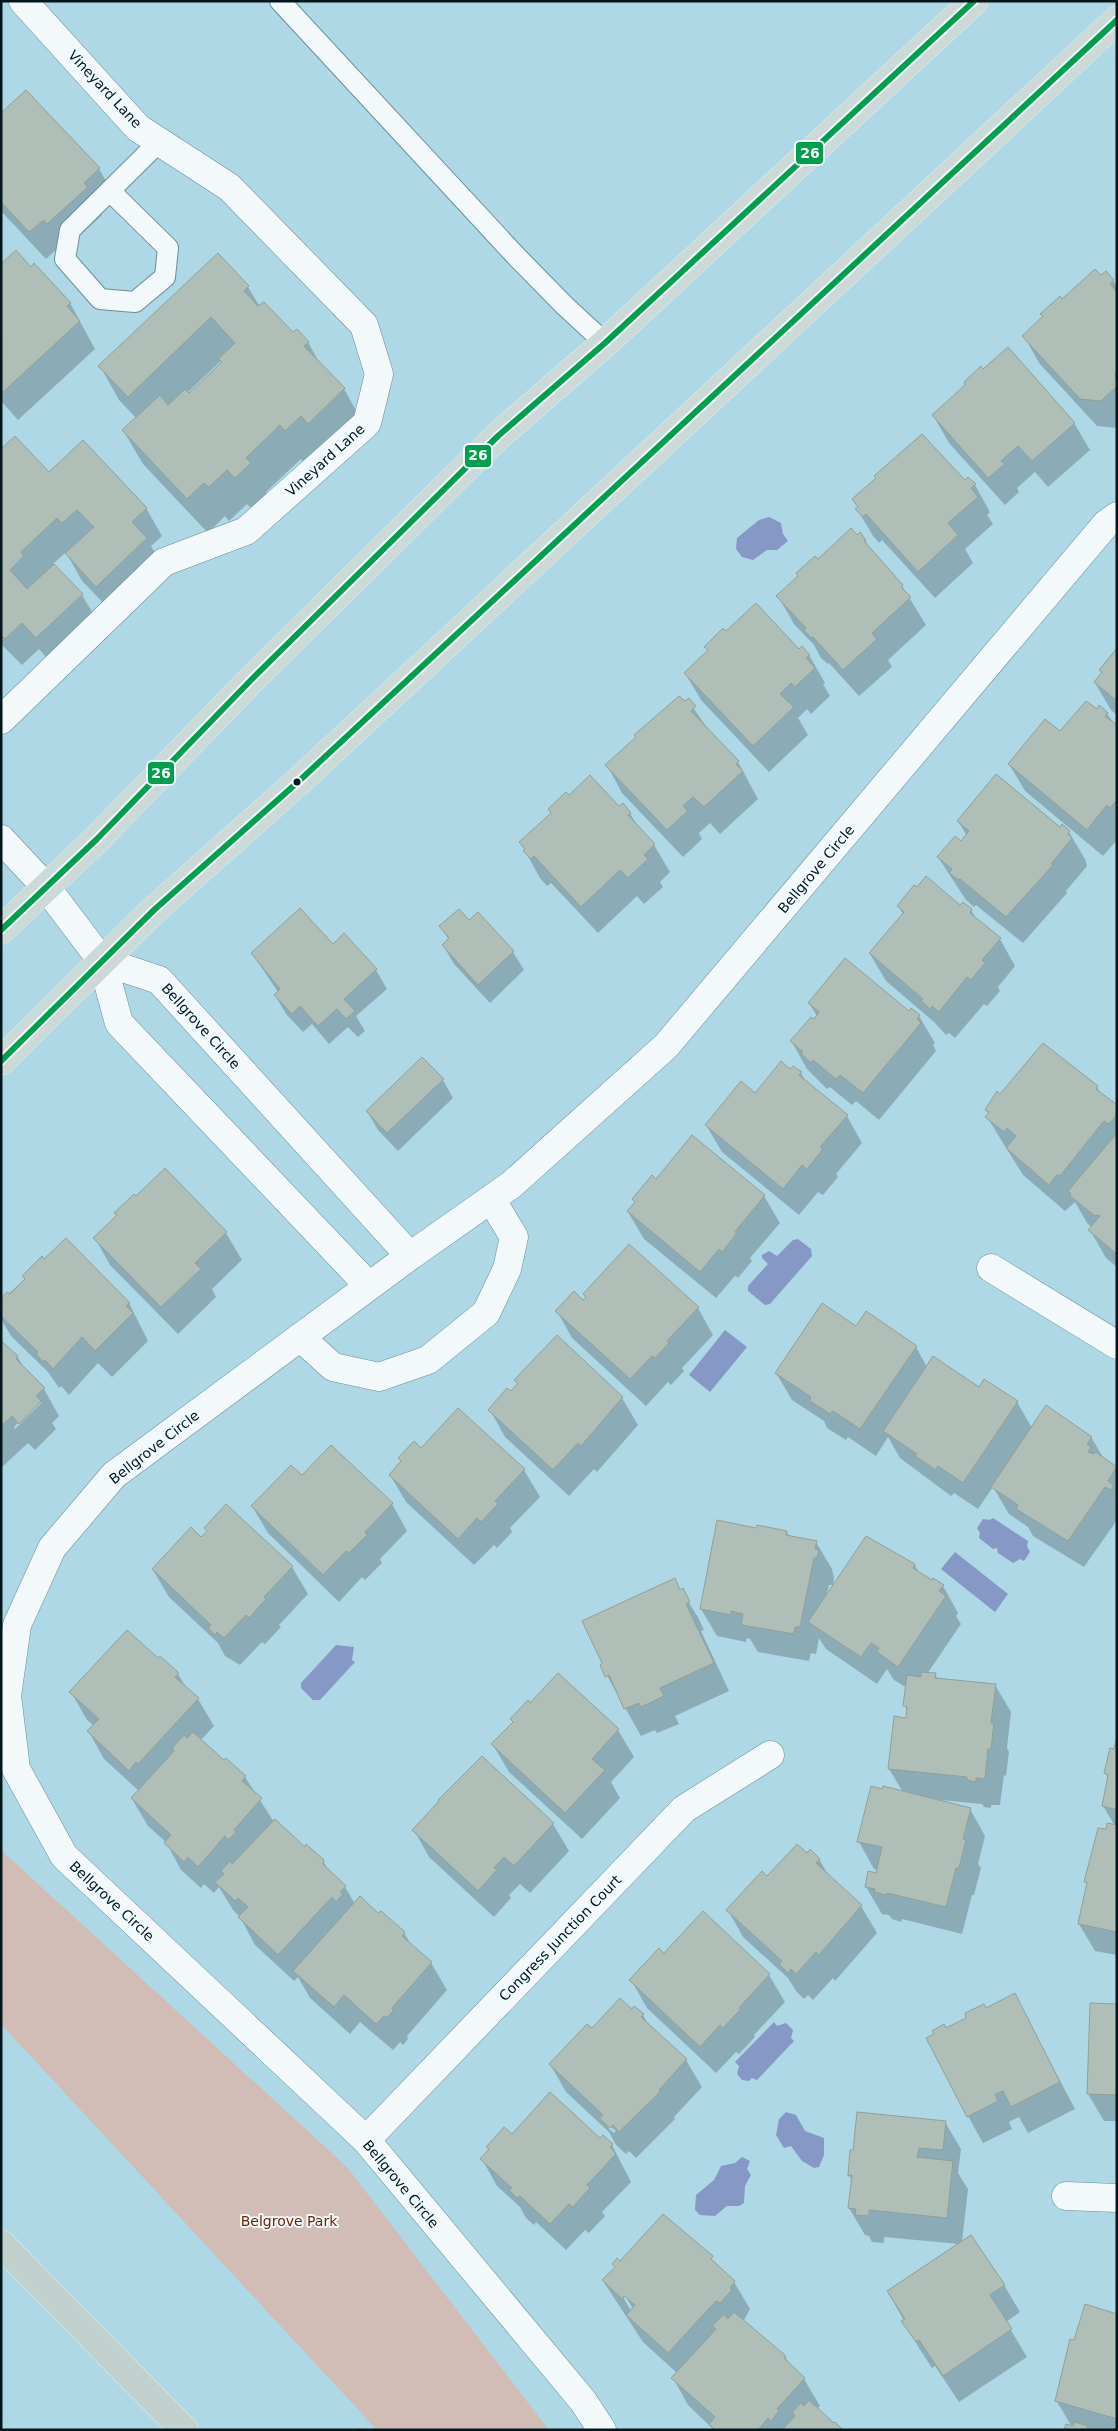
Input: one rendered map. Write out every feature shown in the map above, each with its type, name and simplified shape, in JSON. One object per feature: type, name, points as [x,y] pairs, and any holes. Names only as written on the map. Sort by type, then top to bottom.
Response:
[{"type":"highway","points":[[1,930],[108,827],[252,679],[498,436],[605,343],[974,1]]},
{"type":"highway","points":[[1,1061],[154,910],[314,767],[1117,20]]},
{"type":"highway","points":[[1,2244],[184,2430]]},
{"type":"street","name":"Vineyard Lane","points":[[1,720],[164,562],[246,531],[367,423],[379,374],[364,325],[230,187],[138,128],[23,1]]},
{"type":"street","name":"Bellgrove Circle","points":[[602,2430],[583,2401],[366,2140],[64,1856],[16,1769],[7,1696],[17,1626],[52,1548],[114,1475],[410,1256],[511,1185],[666,1046],[1106,524],[1117,516]]},
{"type":"street","points":[[1,839],[46,887],[102,961],[119,1023],[369,1286]]},
{"type":"street","name":"Bellgrove Circle","points":[[102,961],[159,980],[410,1256]]},
{"type":"street","points":[[300,1337],[333,1367],[378,1377],[428,1360],[486,1312],[507,1269],[514,1236],[491,1199]]},
{"type":"street","points":[[991,1268],[1117,1345]]},
{"type":"street","name":"Congress Junction Court","points":[[366,2140],[684,1809],[770,1755]]},
{"type":"street","points":[[1066,2196],[1117,2198]]},
{"type":"lane","points":[[280,1],[515,255],[605,343]]},
{"type":"lane","points":[[110,191],[168,248],[165,277],[135,302],[100,299],[64,259],[70,230],[160,141]]},
{"type":"green space","name":"Belgrove Park","points":[[1,1850],[347,2167],[549,2430],[377,2430],[1,2024]]},
{"type":"water","points":[[769,517],[781,523],[783,534],[788,541],[777,550],[767,550],[753,560],[742,557],[736,549],[737,538],[759,520]]},
{"type":"water","points":[[798,1239],[811,1249],[812,1256],[770,1304],[765,1305],[748,1291],[748,1286],[768,1264],[762,1258],[762,1255],[769,1251],[777,1256],[793,1240]]},
{"type":"water","points":[[725,1330],[747,1347],[710,1392],[689,1375]]},
{"type":"water","points":[[993,1518],[1028,1541],[1027,1546],[1030,1552],[1024,1561],[1020,1559],[1013,1563],[998,1553],[997,1548],[993,1549],[979,1538],[980,1533],[977,1528],[983,1519],[990,1520]]},
{"type":"water","points":[[955,1552],[1008,1594],[995,1612],[941,1569]]},
{"type":"water","points":[[336,1645],[354,1647],[352,1660],[355,1662],[320,1700],[313,1700],[301,1688],[301,1683]]},
{"type":"water","points":[[774,2022],[777,2026],[786,2023],[793,2030],[791,2038],[794,2041],[757,2080],[752,2078],[749,2081],[742,2080],[737,2074],[739,2066],[735,2062]]},
{"type":"water","points":[[786,2112],[796,2115],[805,2131],[824,2138],[824,2155],[819,2167],[814,2168],[802,2161],[791,2146],[784,2148],[776,2135],[779,2119]]},
{"type":"water","points":[[742,2157],[750,2161],[747,2169],[751,2175],[745,2186],[744,2203],[739,2206],[727,2206],[715,2216],[700,2215],[695,2210],[696,2195],[714,2180],[721,2166],[735,2163]]},
{"type":"building","points":[[26,90],[100,168],[84,183],[88,187],[47,224],[44,220],[29,232],[1,202],[1,113]]},
{"type":"building","points":[[16,250],[31,267],[34,263],[71,303],[67,306],[80,321],[2,393],[1,264]]},
{"type":"building","points":[[218,253],[249,286],[244,291],[258,306],[264,302],[293,332],[297,329],[309,342],[304,346],[345,388],[308,424],[301,416],[285,431],[280,425],[246,458],[251,463],[235,478],[227,470],[209,487],[204,483],[187,499],[122,430],[160,395],[168,405],[185,389],[189,393],[222,362],[218,359],[235,343],[211,317],[128,397],[98,366]]},
{"type":"building","points":[[1095,269],[1101,275],[1106,271],[1114,280],[1110,284],[1117,292],[1117,373],[1115,374],[1117,386],[1101,401],[1080,399],[1022,336],[1043,316],[1040,314],[1060,296],[1062,299]]},
{"type":"building","points":[[1008,347],[1075,423],[1032,461],[1018,446],[1001,461],[1005,464],[988,478],[932,415],[965,385],[964,382],[981,366],[983,369]]},
{"type":"building","points":[[922,434],[965,480],[968,477],[976,484],[971,488],[978,497],[948,523],[958,535],[918,572],[866,514],[863,517],[855,509],[858,507],[852,499],[876,478],[874,476]]},
{"type":"building","points":[[15,436],[49,472],[83,440],[147,508],[132,522],[147,538],[96,587],[65,553],[94,527],[77,510],[62,523],[57,518],[21,552],[24,556],[10,570],[27,589],[54,564],[83,594],[36,638],[22,623],[5,639],[1,635],[1,449]]},
{"type":"building","points":[[851,528],[857,535],[860,532],[866,540],[864,541],[903,585],[901,587],[911,597],[872,633],[877,639],[843,670],[813,637],[811,638],[804,630],[806,628],[776,596],[798,576],[796,573],[815,556],[818,559]]},
{"type":"building","points":[[756,603],[799,649],[802,646],[810,655],[806,658],[815,668],[795,687],[791,683],[780,694],[794,707],[753,746],[684,673],[708,650],[704,647],[723,628],[726,631]]},
{"type":"building","points":[[1117,648],[1117,701],[1094,682],[1102,672],[1099,670]]},
{"type":"building","points":[[679,696],[685,701],[689,698],[696,706],[691,711],[739,761],[736,764],[743,771],[704,807],[693,797],[683,806],[688,811],[667,830],[605,765],[636,737],[634,735]]},
{"type":"building","points":[[1086,701],[1097,709],[1099,705],[1108,713],[1105,716],[1117,725],[1117,800],[1110,808],[1107,805],[1087,830],[1008,764],[1045,719],[1060,731]]},
{"type":"building","points":[[996,774],[1060,827],[1062,824],[1070,831],[1068,834],[1072,838],[1051,864],[1053,865],[1006,917],[960,879],[958,880],[949,873],[952,869],[937,857],[955,836],[961,841],[969,831],[957,821]]},
{"type":"building","points":[[590,775],[619,806],[623,803],[631,813],[628,815],[655,844],[644,855],[648,859],[628,878],[620,870],[581,907],[534,856],[531,859],[523,851],[525,849],[519,842],[551,813],[548,809],[566,792],[569,795]]},
{"type":"building","points":[[926,876],[960,905],[963,902],[972,909],[970,913],[1001,938],[982,960],[985,963],[971,980],[967,977],[939,1012],[932,1006],[930,1009],[921,1001],[923,999],[869,953],[904,912],[897,906],[914,885],[917,887]]},
{"type":"building","points":[[300,908],[333,944],[344,933],[377,969],[344,999],[355,1011],[346,1019],[337,1009],[318,1026],[300,1006],[292,1014],[274,995],[280,989],[251,953]]},
{"type":"building","points":[[459,909],[469,920],[478,912],[514,951],[478,985],[442,945],[449,938],[439,926]]},
{"type":"building","points":[[845,958],[909,1011],[911,1008],[920,1015],[917,1019],[921,1023],[863,1093],[840,1075],[836,1079],[813,1060],[811,1063],[801,1054],[803,1052],[790,1041],[811,1017],[814,1019],[819,1012],[808,1003]]},
{"type":"building","points":[[1043,1043],[1098,1086],[1096,1089],[1117,1105],[1116,1116],[1109,1124],[1104,1121],[1060,1176],[1057,1175],[1049,1185],[1006,1148],[1016,1136],[1007,1128],[1004,1132],[985,1117],[989,1112],[985,1110],[997,1091],[1000,1094]]},
{"type":"building","points":[[422,1057],[444,1079],[387,1133],[366,1111]]},
{"type":"building","points":[[781,1061],[790,1069],[793,1066],[802,1072],[799,1075],[848,1115],[820,1147],[823,1149],[807,1169],[802,1165],[783,1189],[705,1125],[741,1081],[755,1093]]},
{"type":"building","points":[[1117,1133],[1117,1254],[1088,1230],[1100,1216],[1095,1216],[1070,1196],[1071,1194],[1068,1191]]},
{"type":"building","points":[[692,1135],[765,1195],[735,1232],[737,1233],[722,1252],[719,1249],[700,1272],[627,1211],[635,1202],[632,1199],[652,1175],[656,1179]]},
{"type":"building","points":[[165,1168],[227,1232],[195,1263],[201,1269],[161,1307],[93,1238],[117,1215],[114,1213],[134,1194],[136,1196]]},
{"type":"building","points":[[66,1238],[130,1303],[126,1306],[133,1313],[95,1351],[82,1337],[53,1369],[45,1360],[43,1362],[36,1354],[38,1352],[1,1316],[1,1298],[7,1292],[10,1294],[25,1279],[22,1276],[42,1256],[44,1259]]},
{"type":"building","points":[[629,1244],[699,1307],[667,1341],[669,1343],[655,1358],[652,1356],[630,1379],[555,1311],[574,1291],[583,1300],[586,1297],[583,1294]]},
{"type":"building","points":[[822,1303],[856,1326],[866,1311],[917,1346],[860,1429],[833,1411],[830,1414],[810,1401],[811,1397],[775,1373]]},
{"type":"building","points":[[557,1335],[623,1397],[581,1446],[578,1443],[553,1470],[488,1410],[507,1388],[511,1391],[518,1383],[514,1380]]},
{"type":"building","points":[[1,1341],[18,1356],[16,1359],[45,1388],[36,1396],[41,1401],[19,1424],[12,1416],[1,1426]]},
{"type":"building","points":[[933,1356],[979,1387],[984,1379],[1018,1401],[963,1483],[938,1466],[936,1470],[915,1456],[917,1454],[883,1431]]},
{"type":"building","points":[[1046,1405],[1092,1437],[1087,1444],[1091,1447],[1088,1452],[1094,1454],[1096,1452],[1117,1467],[1108,1481],[1114,1486],[1111,1490],[1105,1487],[1068,1541],[1016,1509],[1018,1505],[991,1487]]},
{"type":"building","points":[[458,1408],[525,1469],[495,1501],[498,1504],[481,1522],[477,1518],[458,1539],[389,1475],[401,1461],[398,1458],[414,1441],[421,1448]]},
{"type":"building","points":[[331,1445],[393,1503],[365,1532],[367,1535],[349,1553],[346,1551],[323,1575],[251,1506],[291,1465],[302,1475]]},
{"type":"building","points":[[226,1504],[293,1566],[264,1597],[266,1599],[249,1618],[246,1615],[224,1638],[217,1632],[215,1635],[208,1628],[211,1625],[152,1569],[191,1527],[201,1537],[207,1531],[204,1528]]},
{"type":"building","points":[[717,1520],[756,1528],[757,1525],[787,1531],[786,1535],[817,1541],[815,1549],[819,1550],[817,1558],[814,1558],[800,1627],[795,1627],[794,1634],[741,1625],[743,1614],[731,1611],[731,1615],[700,1609]]},
{"type":"building","points":[[866,1536],[915,1564],[913,1568],[944,1585],[939,1591],[946,1596],[898,1667],[877,1652],[879,1648],[871,1643],[861,1657],[808,1622]]},
{"type":"building","points":[[675,1578],[680,1590],[683,1588],[690,1602],[686,1604],[714,1663],[660,1688],[664,1696],[641,1707],[639,1703],[624,1709],[609,1675],[605,1677],[600,1665],[602,1663],[582,1621]]},
{"type":"building","points":[[127,1630],[158,1658],[160,1656],[179,1673],[175,1677],[199,1698],[138,1764],[136,1762],[129,1771],[87,1731],[99,1719],[69,1692]]},
{"type":"building","points":[[921,1672],[936,1673],[935,1678],[996,1684],[991,1723],[994,1723],[991,1749],[988,1749],[985,1779],[976,1778],[976,1782],[967,1780],[967,1777],[888,1769],[894,1716],[906,1718],[907,1707],[903,1706],[907,1675],[921,1677]]},
{"type":"building","points":[[558,1673],[619,1729],[592,1759],[605,1770],[565,1813],[491,1744],[513,1722],[510,1719],[528,1700],[530,1703]]},
{"type":"building","points":[[193,1732],[224,1760],[226,1758],[246,1776],[242,1781],[262,1798],[234,1830],[236,1832],[228,1840],[225,1836],[198,1867],[188,1857],[184,1862],[164,1843],[171,1835],[131,1798],[174,1751],[172,1748],[184,1735],[187,1738]]},
{"type":"building","points":[[1117,1736],[1117,1810],[1102,1806],[1108,1775],[1104,1773],[1110,1748],[1114,1749]]},
{"type":"building","points":[[482,1756],[554,1823],[514,1866],[504,1857],[494,1868],[497,1870],[478,1891],[412,1830],[438,1800]]},
{"type":"building","points":[[871,1786],[882,1789],[883,1786],[971,1808],[963,1839],[966,1840],[959,1868],[956,1868],[946,1907],[887,1893],[886,1895],[874,1892],[875,1889],[865,1887],[868,1871],[876,1873],[882,1847],[857,1842]]},
{"type":"building","points":[[275,1819],[305,1847],[306,1844],[324,1860],[323,1864],[346,1886],[340,1892],[343,1894],[336,1902],[332,1897],[278,1955],[238,1917],[248,1907],[238,1898],[235,1901],[215,1882],[224,1874],[221,1871],[230,1861],[232,1864]]},
{"type":"building","points":[[1107,1823],[1117,1825],[1117,1932],[1078,1924],[1087,1882],[1084,1882],[1098,1828],[1106,1829]]},
{"type":"building","points":[[797,1844],[807,1853],[810,1849],[820,1859],[816,1863],[862,1905],[819,1955],[816,1952],[796,1974],[791,1969],[788,1973],[779,1964],[782,1961],[726,1910],[762,1871],[767,1876]]},
{"type":"building","points":[[360,1896],[378,1913],[381,1911],[405,1932],[402,1936],[432,1962],[392,2008],[393,2011],[387,2018],[384,2016],[376,2024],[344,1995],[334,2007],[293,1971]]},
{"type":"building","points":[[703,1911],[770,1974],[723,2028],[720,2025],[700,2047],[629,1980],[659,1948],[664,1953]]},
{"type":"building","points":[[1015,1993],[1060,2082],[1011,2107],[1003,2091],[995,2094],[998,2101],[967,2117],[926,2038],[934,2034],[932,2031],[944,2024],[946,2028],[966,2018],[965,2013],[984,2004],[986,2008]]},
{"type":"building","points":[[620,1998],[632,2009],[634,2006],[644,2014],[641,2017],[687,2059],[659,2090],[661,2091],[619,2132],[613,2125],[610,2128],[599,2118],[603,2115],[549,2064],[587,2024],[592,2028]]},
{"type":"building","points":[[1090,2003],[1117,2004],[1117,2095],[1087,2094]]},
{"type":"building","points":[[550,2092],[600,2138],[603,2135],[613,2144],[610,2147],[616,2154],[587,2185],[590,2188],[573,2207],[569,2204],[550,2224],[520,2196],[517,2198],[509,2190],[512,2188],[480,2159],[489,2149],[486,2147],[504,2127],[512,2134]]},
{"type":"building","points":[[857,2112],[946,2121],[943,2150],[919,2148],[917,2157],[953,2161],[947,2218],[869,2210],[869,2216],[855,2215],[856,2209],[848,2208],[852,2175],[848,2176],[850,2150],[853,2150]]},
{"type":"building","points":[[663,2214],[713,2256],[711,2259],[735,2281],[730,2288],[732,2290],[720,2303],[716,2301],[668,2353],[626,2315],[635,2305],[624,2296],[622,2299],[602,2280],[615,2267],[612,2264],[617,2258],[620,2261]]},
{"type":"building","points":[[971,2235],[1005,2285],[990,2295],[1012,2329],[943,2376],[919,2340],[916,2342],[901,2321],[905,2319],[887,2291]]},
{"type":"building","points":[[1085,2304],[1117,2314],[1117,2419],[1055,2401],[1070,2339],[1074,2340]]},
{"type":"building","points":[[734,2312],[786,2356],[784,2358],[805,2378],[777,2409],[779,2411],[771,2421],[768,2418],[758,2430],[715,2430],[709,2424],[715,2417],[671,2378],[716,2329],[712,2326],[724,2314],[728,2319]]},
{"type":"building","points":[[809,2400],[843,2430],[782,2430],[795,2416],[792,2412],[801,2403],[804,2406]]},
{"type":"building","points":[[1075,2422],[1088,2426],[1086,2430],[1064,2430],[1066,2424],[1073,2426]]},
{"type":"transit line","name":"26","points":[[1,930],[97,839],[252,679],[498,436],[605,343],[974,1]]},
{"type":"transit line","name":"26","points":[[1,1061],[154,910],[299,781],[1117,20]]}]
